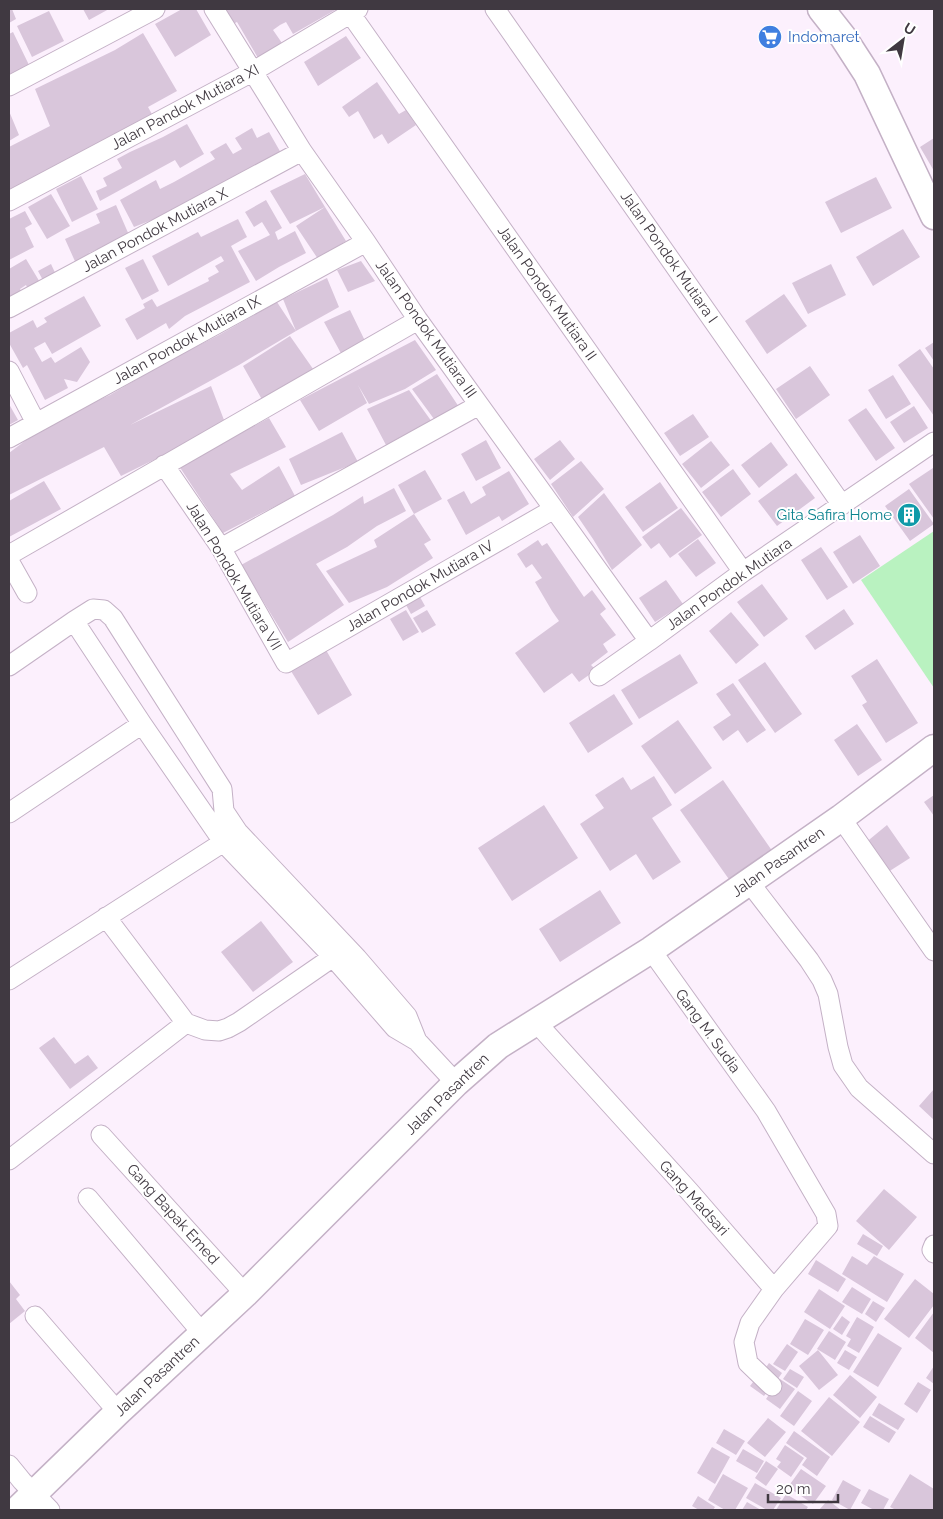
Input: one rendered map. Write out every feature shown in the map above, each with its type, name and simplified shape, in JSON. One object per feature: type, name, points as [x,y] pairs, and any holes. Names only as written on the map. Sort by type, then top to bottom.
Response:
[{"type":"main road","points":[[821,9],[867,74],[934,216]]},
{"type":"main road","name":"Jalan Pasantren","points":[[33,1504],[118,1412],[245,1294],[456,1083],[498,1046],[650,950],[754,879],[841,818],[934,748]]},
{"type":"street","points":[[9,86],[155,9]]},
{"type":"street","name":"Jalan Pondok Mutiara III","points":[[214,9],[302,152],[366,242],[418,320],[649,641]]},
{"type":"street","name":"Jalan Pondok Mutiara I","points":[[495,9],[842,505]]},
{"type":"street","name":"Jalan Pandok Mutiara XI","points":[[9,200],[252,72],[354,11]]},
{"type":"street","name":"Jalan Pondok Mutiara II","points":[[354,11],[744,572]]},
{"type":"street","name":"Jalan Pondok Mutiara X","points":[[9,308],[302,152]]},
{"type":"street","name":"Jalan Pondok Mutiara IX","points":[[9,438],[366,242]]},
{"type":"street","points":[[9,555],[164,464],[418,320]]},
{"type":"street","points":[[9,371],[36,423]]},
{"type":"street","points":[[221,548],[479,405]]},
{"type":"street","name":"Jalan Pondok Mutiara","points":[[599,676],[744,572],[934,442]]},
{"type":"street","name":"Jalan Pondok Mutiara VII","points":[[164,464],[221,548],[286,663]]},
{"type":"street","name":"Jalan Pondok Mutiara IV","points":[[286,663],[554,509]]},
{"type":"street","points":[[9,561],[27,593]]},
{"type":"street","points":[[9,666],[93,609],[104,610],[113,618],[222,789],[224,811],[231,837]]},
{"type":"street","points":[[74,621],[142,724],[231,837],[345,962],[394,1028],[417,1040],[456,1083]]},
{"type":"street","points":[[9,813],[142,724]]},
{"type":"street","points":[[841,818],[934,951]]},
{"type":"street","points":[[9,980],[231,837]]},
{"type":"street","points":[[754,879],[831,974],[838,992],[847,1045],[864,1079],[934,1140]]},
{"type":"street","points":[[754,879],[822,980],[828,994],[843,1066],[859,1088],[934,1154]]},
{"type":"street","points":[[106,917],[186,1023],[205,1030],[219,1031],[228,1028],[345,962]]},
{"type":"street","name":"Gang M. Sudia","points":[[650,950],[766,1111],[826,1214],[828,1226],[774,1289]]},
{"type":"street","name":"Gang Madsari","points":[[535,1022],[689,1191],[774,1289]]},
{"type":"street","points":[[9,1160],[186,1023]]},
{"type":"street","name":"Gang Bapak Emed","points":[[101,1135],[245,1294]]},
{"type":"street","points":[[88,1198],[203,1334]]},
{"type":"street","points":[[934,1245],[932,1250],[934,1254]]},
{"type":"street","points":[[772,1386],[748,1363],[744,1342],[750,1323],[774,1289]]},
{"type":"street","points":[[35,1316],[118,1412]]},
{"type":"street","points":[[9,1465],[33,1504]]},
{"type":"green space","points":[[934,531],[934,688],[861,580]]},
{"type":"building","points":[[9,9],[12,9],[16,19],[9,23]]},
{"type":"building","points":[[83,9],[109,9],[89,20]]},
{"type":"building","points":[[182,9],[196,9],[211,35],[175,57],[155,24]]},
{"type":"building","points":[[226,9],[337,9],[293,34],[286,22],[280,25],[273,30],[282,43],[258,58],[237,22],[233,24]]},
{"type":"building","points":[[49,11],[64,41],[32,57],[17,26]]},
{"type":"building","points":[[13,32],[29,65],[9,75],[9,34]]},
{"type":"building","points":[[143,33],[177,91],[148,107],[154,118],[9,195],[9,147],[50,126],[35,89],[115,50]]},
{"type":"building","points":[[346,36],[361,58],[318,86],[304,62]]},
{"type":"building","points":[[377,82],[399,114],[406,110],[416,125],[388,144],[382,134],[374,139],[358,111],[349,117],[342,107]]},
{"type":"building","points":[[9,111],[19,135],[9,141]]},
{"type":"building","points":[[187,124],[204,154],[180,168],[175,160],[100,201],[96,191],[107,186],[103,178],[122,168],[117,159]]},
{"type":"building","points":[[252,128],[257,138],[269,132],[281,153],[210,192],[134,227],[120,200],[156,180],[160,189],[174,182],[215,159],[210,152],[226,143],[233,154],[242,149],[235,138]]},
{"type":"building","points":[[934,138],[934,171],[920,147]]},
{"type":"building","points":[[305,174],[325,207],[290,224],[270,191]]},
{"type":"building","points":[[81,176],[98,209],[72,222],[56,189]]},
{"type":"building","points":[[876,177],[892,208],[841,233],[825,202]]},
{"type":"building","points":[[51,194],[70,226],[47,239],[28,207]]},
{"type":"building","points":[[266,200],[282,228],[275,232],[278,240],[295,231],[306,253],[256,281],[238,251],[270,235],[262,222],[254,227],[245,212]]},
{"type":"building","points":[[116,205],[129,235],[89,253],[93,261],[78,268],[65,239],[100,223],[96,214]]},
{"type":"building","points":[[325,207],[346,241],[318,259],[296,226]]},
{"type":"building","points":[[25,211],[32,224],[25,228],[34,247],[9,260],[9,219]]},
{"type":"building","points":[[238,219],[247,237],[231,246],[250,282],[185,316],[169,329],[166,323],[137,340],[125,319],[145,308],[143,304],[152,299],[157,307],[209,281],[208,278],[219,272],[215,266],[224,261],[221,256],[168,286],[152,256],[198,232],[201,237]]},
{"type":"building","points":[[903,229],[920,257],[873,286],[856,257]]},
{"type":"building","points":[[26,259],[41,284],[29,291],[26,285],[20,289],[23,295],[9,303],[9,269]]},
{"type":"building","points":[[143,259],[159,291],[142,300],[125,268]]},
{"type":"building","points":[[361,261],[375,281],[348,292],[337,270]]},
{"type":"building","points":[[51,264],[58,279],[46,286],[38,271]]},
{"type":"building","points":[[831,264],[846,295],[808,314],[792,283]]},
{"type":"building","points":[[327,278],[339,307],[296,331],[283,299]]},
{"type":"building","points":[[784,294],[807,326],[767,354],[745,321]]},
{"type":"building","points":[[84,296],[101,326],[52,354],[45,342],[34,348],[42,362],[51,357],[55,363],[81,347],[90,362],[77,382],[64,379],[68,388],[45,400],[27,365],[23,368],[9,343],[9,333],[33,320],[37,328],[47,322],[44,318]]},
{"type":"building","points":[[277,302],[296,331],[130,425],[211,386],[224,420],[194,440],[121,476],[104,447],[9,495],[9,453],[42,428],[110,395]]},
{"type":"building","points":[[350,310],[367,345],[343,357],[324,322]]},
{"type":"building","points":[[290,336],[318,376],[264,403],[243,366]]},
{"type":"building","points":[[415,340],[436,370],[405,389],[369,404],[358,385],[367,403],[319,431],[300,400]]},
{"type":"building","points":[[934,342],[934,361],[925,348]]},
{"type":"building","points":[[920,349],[934,369],[934,416],[898,365]]},
{"type":"building","points":[[810,366],[830,395],[796,419],[776,389]]},
{"type":"building","points":[[437,374],[459,407],[434,419],[412,389]]},
{"type":"building","points":[[893,375],[911,404],[886,419],[868,390]]},
{"type":"building","points":[[409,390],[432,422],[386,445],[367,409]]},
{"type":"building","points":[[9,404],[18,420],[9,425]]},
{"type":"building","points":[[914,406],[928,428],[904,443],[890,422]]},
{"type":"building","points":[[866,408],[895,448],[876,461],[848,420]]},
{"type":"building","points":[[693,414],[709,437],[680,456],[664,433]]},
{"type":"building","points":[[269,418],[286,447],[230,474],[242,490],[279,466],[295,496],[223,533],[179,466]]},
{"type":"building","points":[[342,432],[358,462],[301,485],[289,459]]},
{"type":"building","points":[[486,440],[501,468],[476,481],[461,454]]},
{"type":"building","points":[[560,440],[575,459],[550,480],[534,459]]},
{"type":"building","points":[[711,441],[730,465],[701,488],[682,464]]},
{"type":"building","points":[[771,442],[788,465],[759,488],[741,465]]},
{"type":"building","points":[[581,461],[604,489],[573,517],[551,484]]},
{"type":"building","points":[[933,468],[934,470],[934,519],[909,484]]},
{"type":"building","points":[[733,469],[751,494],[721,517],[702,492]]},
{"type":"building","points":[[425,470],[442,499],[414,514],[398,485]]},
{"type":"building","points":[[509,471],[529,504],[502,521],[499,516],[466,535],[447,500],[464,491],[471,504],[486,495],[482,487]]},
{"type":"building","points":[[796,473],[815,498],[777,526],[758,501]]},
{"type":"building","points":[[44,481],[61,509],[9,537],[9,501]]},
{"type":"building","points":[[660,482],[678,508],[643,532],[625,507]]},
{"type":"building","points":[[394,488],[406,511],[377,526],[347,547],[316,564],[344,605],[288,642],[241,565],[333,515],[363,496],[364,504]]},
{"type":"building","name":"Gita Safira Home","points":[[909,489],[934,524],[910,541],[885,506]]},
{"type":"building","points":[[604,493],[642,545],[612,570],[578,517]]},
{"type":"building","points":[[681,508],[702,535],[670,558],[659,543],[651,549],[642,537]]},
{"type":"building","points":[[414,514],[431,540],[424,544],[433,558],[387,587],[349,603],[326,571],[377,547],[374,540]]},
{"type":"building","points":[[860,535],[880,566],[853,584],[833,552]]},
{"type":"building","points":[[698,539],[716,563],[696,577],[678,554]]},
{"type":"building","points":[[538,540],[542,546],[547,543],[584,597],[592,590],[606,609],[600,614],[616,635],[603,644],[608,652],[591,665],[596,670],[579,682],[572,673],[544,693],[515,653],[559,621],[535,582],[542,578],[532,564],[526,568],[517,554]]},
{"type":"building","points":[[821,547],[848,587],[827,600],[801,560]]},
{"type":"building","points":[[666,580],[683,604],[655,622],[639,598]]},
{"type":"building","points":[[762,584],[788,619],[764,637],[737,602]]},
{"type":"building","points":[[420,597],[425,606],[411,614],[406,605]]},
{"type":"building","points":[[844,609],[854,624],[815,650],[805,636]]},
{"type":"building","points":[[406,610],[419,632],[403,641],[390,619]]},
{"type":"building","points":[[427,610],[436,625],[422,633],[413,618]]},
{"type":"building","points":[[731,612],[759,645],[736,664],[709,631]]},
{"type":"building","points":[[326,650],[352,695],[318,715],[291,671]]},
{"type":"building","points":[[680,654],[698,683],[639,719],[621,690]]},
{"type":"building","points":[[877,659],[918,723],[886,743],[862,705],[867,702],[851,676]]},
{"type":"building","points":[[765,662],[802,714],[775,733],[738,680]]},
{"type":"building","points":[[733,683],[766,730],[747,743],[738,730],[723,741],[713,727],[731,715],[716,694]]},
{"type":"building","points":[[614,694],[633,724],[588,753],[569,723]]},
{"type":"building","points":[[678,720],[712,768],[675,794],[641,746]]},
{"type":"building","points":[[857,724],[882,760],[858,776],[834,740]]},
{"type":"building","points":[[654,776],[672,805],[652,818],[681,862],[653,880],[636,854],[610,871],[580,824],[604,808],[595,795],[623,777],[631,790]]},
{"type":"building","points":[[723,780],[775,855],[733,885],[680,810]]},
{"type":"building","points":[[934,795],[934,816],[924,802]]},
{"type":"building","points":[[544,805],[578,858],[512,901],[478,848]]},
{"type":"building","points":[[887,825],[910,858],[885,874],[864,844]]},
{"type":"building","points":[[600,890],[621,923],[560,962],[539,929]]},
{"type":"building","points":[[261,921],[293,962],[253,992],[221,952]]},
{"type":"building","points":[[54,1037],[75,1064],[88,1055],[98,1068],[70,1089],[39,1048]]},
{"type":"building","points":[[934,1089],[934,1120],[919,1106]]},
{"type":"building","points":[[884,1189],[917,1217],[889,1250],[856,1221]]},
{"type":"building","points":[[863,1234],[883,1246],[877,1256],[857,1244]]},
{"type":"building","points":[[852,1256],[867,1265],[874,1256],[904,1274],[887,1302],[842,1274]]},
{"type":"building","points":[[816,1260],[846,1279],[838,1292],[808,1274]]},
{"type":"building","points":[[915,1279],[934,1294],[934,1305],[909,1338],[884,1319]]},
{"type":"building","points":[[9,1281],[20,1295],[16,1299],[25,1311],[9,1324]]},
{"type":"building","points":[[852,1287],[871,1299],[862,1314],[842,1302]]},
{"type":"building","points":[[819,1289],[845,1306],[830,1329],[804,1312]]},
{"type":"building","points":[[873,1301],[885,1308],[876,1322],[865,1314]]},
{"type":"building","points":[[934,1312],[934,1353],[915,1338]]},
{"type":"building","points":[[842,1316],[850,1322],[842,1335],[833,1329]]},
{"type":"building","points":[[857,1317],[874,1327],[859,1353],[847,1346],[851,1339],[846,1336]]},
{"type":"building","points":[[805,1319],[824,1330],[808,1355],[790,1344]]},
{"type":"building","points":[[829,1331],[846,1342],[835,1360],[817,1349]]},
{"type":"building","points":[[878,1333],[902,1348],[878,1387],[853,1372]]},
{"type":"building","points":[[787,1344],[798,1352],[785,1371],[773,1364]]},
{"type":"building","points":[[818,1350],[838,1375],[819,1390],[799,1366]]},
{"type":"building","points":[[845,1350],[857,1357],[849,1370],[837,1363]]},
{"type":"building","points":[[769,1363],[782,1373],[775,1383],[762,1373]]},
{"type":"building","points":[[934,1366],[934,1384],[926,1378]]},
{"type":"building","points":[[790,1369],[804,1377],[797,1388],[783,1379]]},
{"type":"building","points":[[850,1375],[877,1397],[860,1418],[833,1395]]},
{"type":"building","points":[[757,1377],[771,1387],[764,1396],[750,1386]]},
{"type":"building","points":[[780,1379],[795,1389],[780,1409],[766,1399]]},
{"type":"building","points":[[918,1382],[931,1390],[917,1413],[904,1404]]},
{"type":"building","points":[[798,1391],[812,1401],[794,1426],[780,1416]]},
{"type":"building","points":[[829,1397],[860,1422],[832,1456],[801,1431]]},
{"type":"building","points":[[879,1403],[905,1419],[898,1430],[872,1415]]},
{"type":"building","points":[[870,1416],[896,1432],[889,1443],[863,1427]]},
{"type":"building","points":[[768,1418],[786,1432],[765,1457],[747,1443]]},
{"type":"building","points":[[724,1429],[745,1441],[736,1455],[716,1443]]},
{"type":"building","points":[[794,1431],[830,1457],[817,1476],[802,1465],[807,1458],[786,1443]]},
{"type":"building","points":[[785,1445],[804,1458],[791,1477],[777,1467],[781,1462],[776,1459]]},
{"type":"building","points":[[712,1447],[730,1457],[715,1484],[697,1473]]},
{"type":"building","points":[[743,1449],[764,1461],[757,1473],[736,1461]]},
{"type":"building","points":[[766,1461],[778,1469],[766,1486],[755,1478]]},
{"type":"building","points":[[801,1469],[826,1486],[813,1504],[788,1487]]},
{"type":"building","points":[[723,1474],[748,1488],[735,1510],[725,1510],[708,1500]]},
{"type":"building","points":[[910,1474],[934,1489],[934,1510],[896,1510],[890,1507]]},
{"type":"building","points":[[843,1480],[861,1490],[850,1510],[832,1500]]},
{"type":"building","points":[[755,1483],[781,1498],[773,1510],[767,1510],[746,1498]]},
{"type":"building","points":[[869,1489],[889,1499],[883,1510],[874,1510],[861,1503]]},
{"type":"building","points":[[786,1494],[808,1507],[806,1510],[776,1510]]},
{"type":"building","points":[[698,1496],[715,1507],[713,1510],[699,1510],[692,1506]]},
{"type":"building","points":[[828,1500],[841,1510],[819,1510]]},
{"type":"building","points":[[747,1502],[761,1510],[742,1510]]},
{"type":"place","name":"Indomaret","points":[[770,37]]},
{"type":"place","name":"Gita Safira Home","points":[[909,515]]}]
